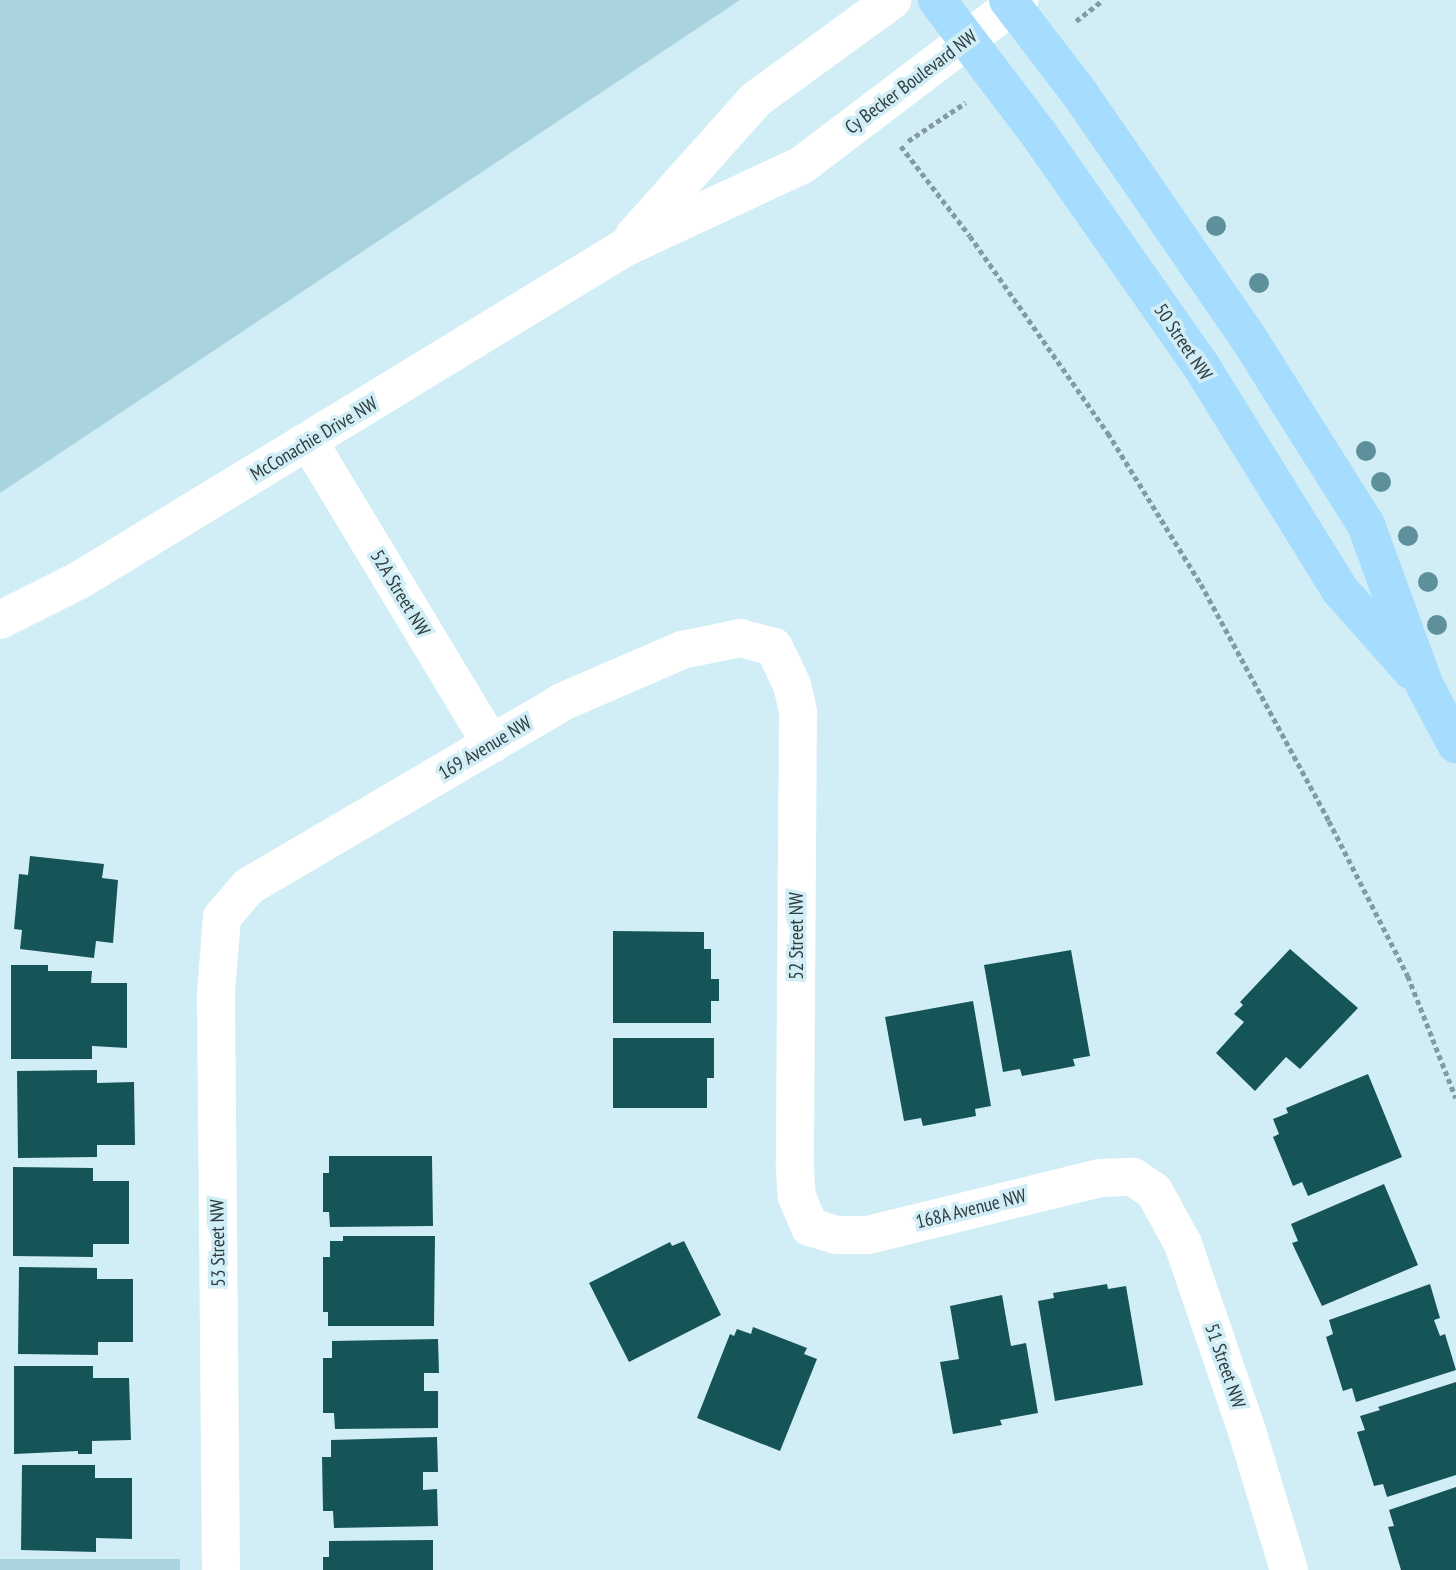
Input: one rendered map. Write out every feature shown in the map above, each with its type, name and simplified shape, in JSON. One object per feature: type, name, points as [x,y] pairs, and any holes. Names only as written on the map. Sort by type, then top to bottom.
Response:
[{"type":"main road","name":"50 Street NW","points":[[937,0],[1038,133],[1203,369],[1340,590],[1425,686]]},
{"type":"main road","name":"50 Street NW","points":[[1013,2],[1250,339],[1366,525],[1425,686],[1456,744]]},
{"type":"street","name":"McConachie Drive NW","points":[[624,248],[755,100],[892,0]]},
{"type":"street","name":"Cy Becker Boulevard NW","points":[[802,165],[1013,2]]},
{"type":"street","name":"McConachie Drive NW","points":[[0,620],[78,581],[624,248],[802,165]]},
{"type":"street","name":"52A Street NW","points":[[309,442],[491,744]]},
{"type":"street","name":"169 Avenue NW","points":[[222,917],[249,886],[562,702],[682,650],[740,638],[774,647]]},
{"type":"street","name":"52 Street NW","points":[[774,647],[792,685],[798,712],[795,1171],[797,1197],[810,1227]]},
{"type":"street","name":"53 Street NW","points":[[222,917],[216,992],[222,1570]]},
{"type":"street","name":"168A Avenue NW","points":[[810,1227],[836,1235],[868,1235],[1100,1178],[1133,1177]]},
{"type":"street","name":"51 Street NW","points":[[1133,1177],[1154,1191],[1183,1244],[1247,1431],[1289,1570]]},
{"type":"path","points":[[900,146],[970,236],[1108,433],[1201,584],[1408,976],[1456,1098]]},
{"type":"shaded area","points":[[0,0],[740,0],[0,493]]},
{"type":"shaded area","points":[[0,1559],[180,1559],[180,1570],[0,1570]]},
{"type":"building","points":[[30,856],[104,864],[102,878],[118,880],[113,943],[96,941],[94,958],[20,949],[22,930],[14,929],[19,874],[28,875]]},
{"type":"building","points":[[613,931],[704,932],[704,949],[711,949],[711,979],[719,979],[719,1001],[711,1001],[711,1023],[613,1023]]},
{"type":"building","points":[[1290,949],[1358,1008],[1300,1069],[1286,1057],[1255,1091],[1216,1053],[1244,1022],[1234,1014],[1243,1005],[1240,1002]]},
{"type":"building","points":[[1071,950],[1090,1056],[1073,1059],[1075,1066],[1022,1076],[1020,1069],[1003,1072],[984,965]]},
{"type":"building","points":[[11,965],[48,965],[48,971],[92,971],[91,983],[127,983],[127,1048],[92,1046],[92,1059],[11,1059]]},
{"type":"building","points":[[973,1001],[991,1106],[975,1109],[976,1116],[923,1126],[921,1118],[904,1121],[885,1017]]},
{"type":"building","points":[[613,1038],[714,1038],[714,1078],[707,1078],[707,1108],[613,1108]]},
{"type":"building","points":[[97,1070],[97,1083],[134,1082],[135,1145],[97,1145],[97,1157],[18,1158],[17,1071]]},
{"type":"building","points":[[1368,1074],[1402,1157],[1308,1196],[1302,1182],[1293,1186],[1273,1137],[1279,1134],[1273,1119],[1288,1113],[1286,1108]]},
{"type":"building","points":[[329,1156],[432,1156],[433,1226],[330,1227],[329,1212],[323,1212],[323,1173],[329,1173]]},
{"type":"building","points":[[13,1167],[93,1168],[93,1181],[129,1181],[129,1244],[93,1244],[93,1257],[13,1256]]},
{"type":"building","points":[[1384,1184],[1418,1265],[1322,1306],[1292,1243],[1298,1241],[1291,1224]]},
{"type":"building","points":[[343,1236],[435,1236],[434,1326],[328,1326],[328,1312],[323,1312],[323,1257],[330,1257],[330,1241],[343,1241]]},
{"type":"building","points":[[684,1241],[721,1315],[629,1362],[589,1283],[670,1242],[672,1246]]},
{"type":"building","points":[[19,1267],[97,1268],[97,1279],[133,1279],[133,1342],[98,1342],[98,1355],[18,1354]]},
{"type":"building","points":[[1107,1284],[1108,1289],[1126,1286],[1143,1385],[1055,1401],[1038,1301],[1054,1298],[1053,1293]]},
{"type":"building","points":[[1430,1284],[1440,1318],[1434,1320],[1440,1336],[1445,1334],[1456,1370],[1356,1402],[1352,1388],[1343,1391],[1326,1337],[1333,1334],[1329,1320]]},
{"type":"building","points":[[1002,1295],[1011,1346],[1026,1343],[1038,1413],[1000,1420],[1002,1425],[953,1434],[940,1362],[959,1359],[950,1306]]},
{"type":"building","points":[[753,1327],[807,1348],[804,1354],[817,1359],[780,1451],[697,1418],[730,1334],[734,1336],[737,1329],[751,1334]]},
{"type":"building","points":[[438,1339],[439,1373],[424,1373],[424,1391],[438,1391],[438,1428],[335,1429],[334,1413],[323,1413],[323,1358],[332,1358],[332,1341]]},
{"type":"building","points":[[14,1366],[93,1366],[93,1378],[129,1378],[131,1440],[92,1441],[92,1454],[78,1454],[78,1451],[14,1454]]},
{"type":"building","points":[[1456,1382],[1456,1475],[1387,1497],[1383,1484],[1374,1486],[1357,1432],[1365,1430],[1360,1416],[1380,1410],[1378,1407]]},
{"type":"building","points":[[437,1437],[438,1472],[423,1472],[423,1490],[437,1489],[438,1526],[334,1528],[333,1511],[323,1511],[322,1457],[331,1457],[331,1440]]},
{"type":"building","points":[[22,1465],[95,1465],[95,1478],[132,1478],[132,1539],[96,1538],[96,1552],[21,1550]]},
{"type":"building","points":[[1456,1487],[1456,1570],[1401,1570],[1388,1527],[1394,1526],[1389,1510]]},
{"type":"building","points":[[433,1540],[433,1570],[323,1570],[323,1557],[329,1557],[329,1541]]}]
